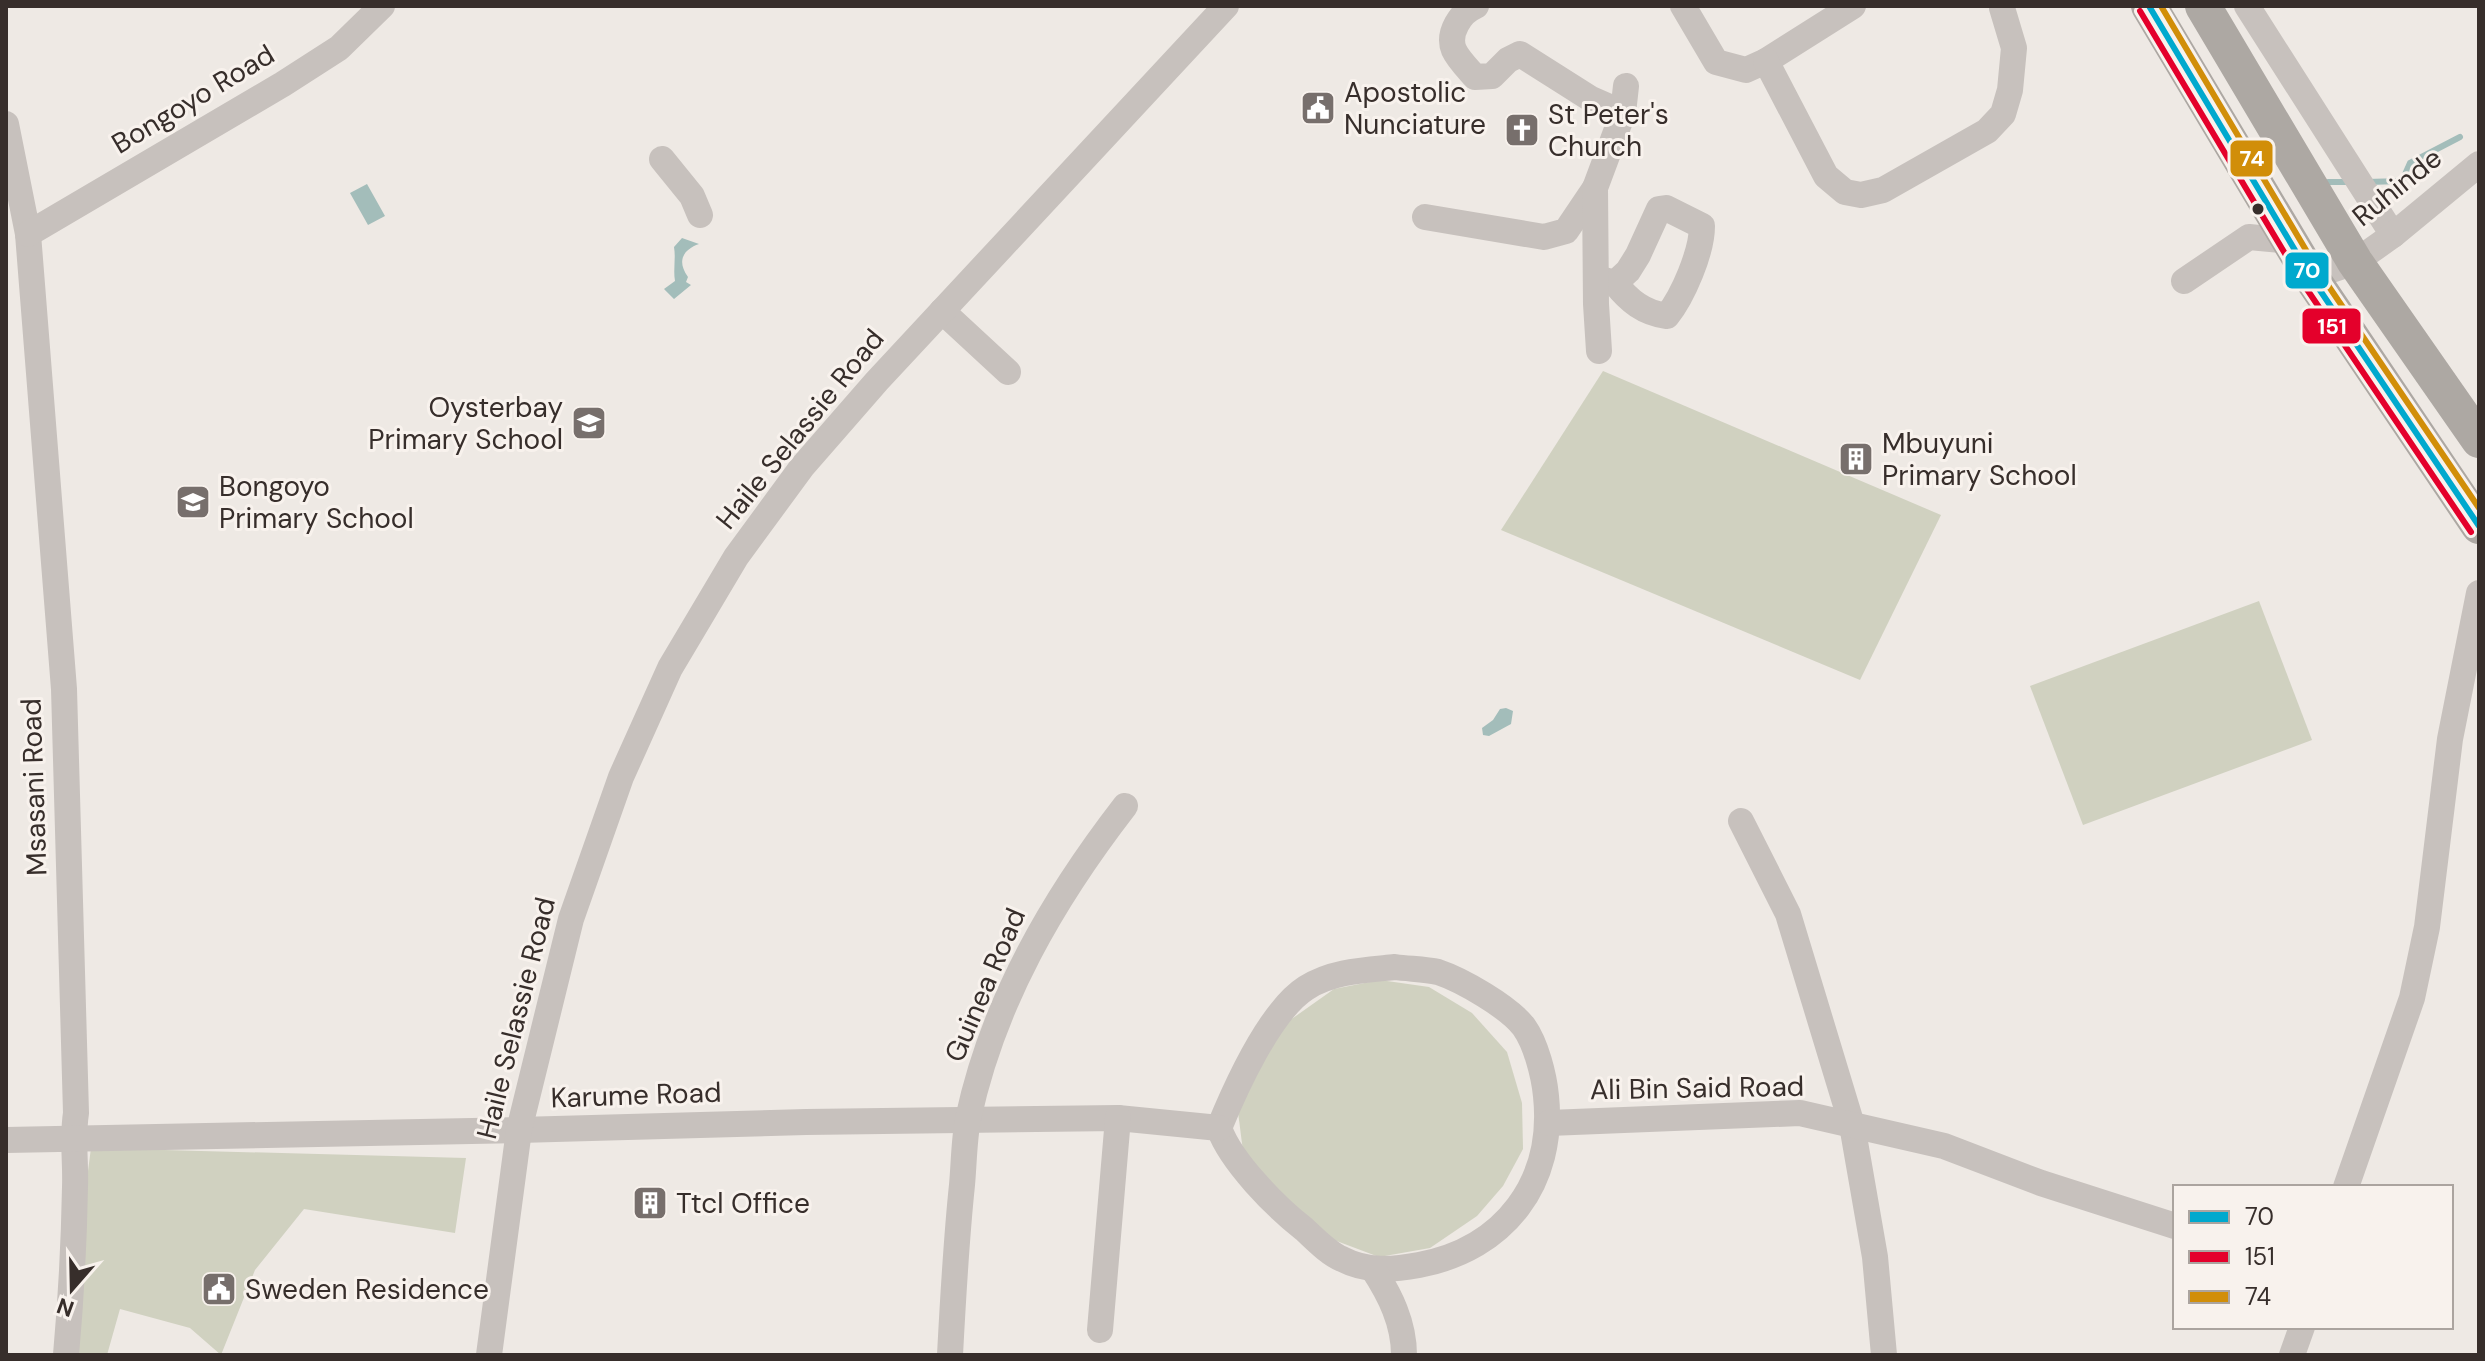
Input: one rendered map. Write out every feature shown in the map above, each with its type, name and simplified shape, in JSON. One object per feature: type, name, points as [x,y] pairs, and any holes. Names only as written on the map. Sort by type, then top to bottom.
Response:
[{"type":"highway","points":[[2149,6],[2311,277],[2479,526]]},
{"type":"highway","points":[[2203,6],[2355,262],[2479,440]]},
{"type":"street","name":"Bongoyo Road","points":[[28,234],[339,48],[382,6]]},
{"type":"street","name":"Haile Selassie Road","points":[[489,1355],[519,1130],[571,919],[621,777],[670,668],[736,557],[802,467],[942,311],[1226,6]]},
{"type":"street","points":[[1476,6],[1469,9],[1452,33],[1454,49],[1475,77],[1492,76],[1508,60],[1520,54],[1591,99],[1623,113]]},
{"type":"street","points":[[1683,6],[1716,62],[1746,70],[1766,61],[1853,6]]},
{"type":"street","points":[[2247,6],[2393,235]]},
{"type":"street","points":[[1766,61],[1826,176],[1845,192],[1861,195],[1883,190],[1987,131],[2003,114],[2010,90],[2014,48],[2002,8]]},
{"type":"street","points":[[1425,217],[1544,237],[1566,231],[1595,188],[1623,113],[1626,86]]},
{"type":"street","name":"Msasani Road","points":[[6,124],[28,234],[64,689],[76,1113],[72,1137],[76,1160],[66,1355]]},
{"type":"street","points":[[662,159],[692,196],[700,215]]},
{"type":"street","name":"Ruhinde","points":[[2311,277],[2355,262],[2477,168]]},
{"type":"street","points":[[1595,188],[1606,280],[1599,351]]},
{"type":"street","points":[[2184,281],[2249,237],[2291,241]]},
{"type":"street","points":[[942,311],[1008,372]]},
{"type":"street","points":[[2347,1185],[2412,998],[2427,927],[2452,727],[2479,593]]},
{"type":"street","points":[[2452,727],[2479,720]]},
{"type":"street","name":"Guinea Road","points":[[950,1355],[967,1121],[994,1032],[1028,953],[1082,863],[1125,806]]},
{"type":"street","points":[[1741,821],[1788,914],[1852,1125],[1875,1257],[1884,1355]]},
{"type":"street","points":[[1395,967],[1437,972],[1486,995],[1524,1027],[1544,1074],[1549,1123],[1532,1188],[1512,1215],[1474,1247],[1429,1263],[1387,1271],[1341,1259],[1271,1201],[1224,1141],[1219,1128],[1272,1022],[1306,988],[1350,971],[1395,967]]},
{"type":"street","name":"Ali Bin Said Road","points":[[1549,1123],[1800,1113],[1944,1146],[2041,1183],[2173,1225]]},
{"type":"street","points":[[1100,1330],[1118,1118]]},
{"type":"street","name":"Karume Road","points":[[6,1140],[790,1122],[1118,1118],[1219,1128]]},
{"type":"street","points":[[1373,1269],[1389,1294],[1404,1339],[1404,1355]]},
{"type":"street","points":[[2292,1355],[2301,1329]]},
{"type":"green space","points":[[1603,371],[1941,515],[1860,680],[1501,530]]},
{"type":"green space","points":[[2259,601],[2312,740],[2083,825],[2030,686]]},
{"type":"green space","points":[[1380,980],[1429,987],[1472,1013],[1507,1052],[1522,1103],[1523,1149],[1503,1186],[1477,1216],[1430,1248],[1379,1257],[1334,1240],[1289,1206],[1243,1151],[1238,1112],[1257,1067],[1286,1023],[1334,989]]},
{"type":"green space","points":[[91,1148],[466,1158],[455,1233],[304,1209],[255,1270],[221,1355],[190,1328],[120,1309],[107,1355],[64,1355]]},
{"type":"water","points":[[367,184],[385,216],[368,225],[350,193]]},
{"type":"water","points":[[682,238],[699,244],[685,253],[682,262],[688,277],[686,282],[691,285],[674,299],[664,289],[675,281],[674,247]]},
{"type":"water","points":[[1500,709],[1513,711],[1511,724],[1489,736],[1483,735],[1482,728],[1493,720]]},
{"type":"waterway","points":[[2367,182],[2402,181],[2410,163],[2460,137]]},
{"type":"waterway","points":[[2328,182],[2352,182]]},
{"type":"transit line","name":"70","points":[[2149,6],[2311,277],[2479,526]]},
{"type":"transit line","name":"74","points":[[2161,6],[2319,272],[2479,508]]},
{"type":"transit line","name":"151","points":[[2140,11],[2302,282],[2471,532]]},
{"type":"place","name":"Apostolic Nunciature","points":[[1318,108]]},
{"type":"place","name":"St Peter's Church","points":[[1522,130]]},
{"type":"place","name":"Oysterbay Primary School","points":[[589,423]]},
{"type":"place","name":"Mbuyuni Primary School","points":[[1856,459]]},
{"type":"place","name":"Bongoyo Primary School","points":[[193,502]]},
{"type":"place","name":"Ttcl Office","points":[[650,1203]]},
{"type":"place","name":"Sweden Residence","points":[[219,1289]]}]
